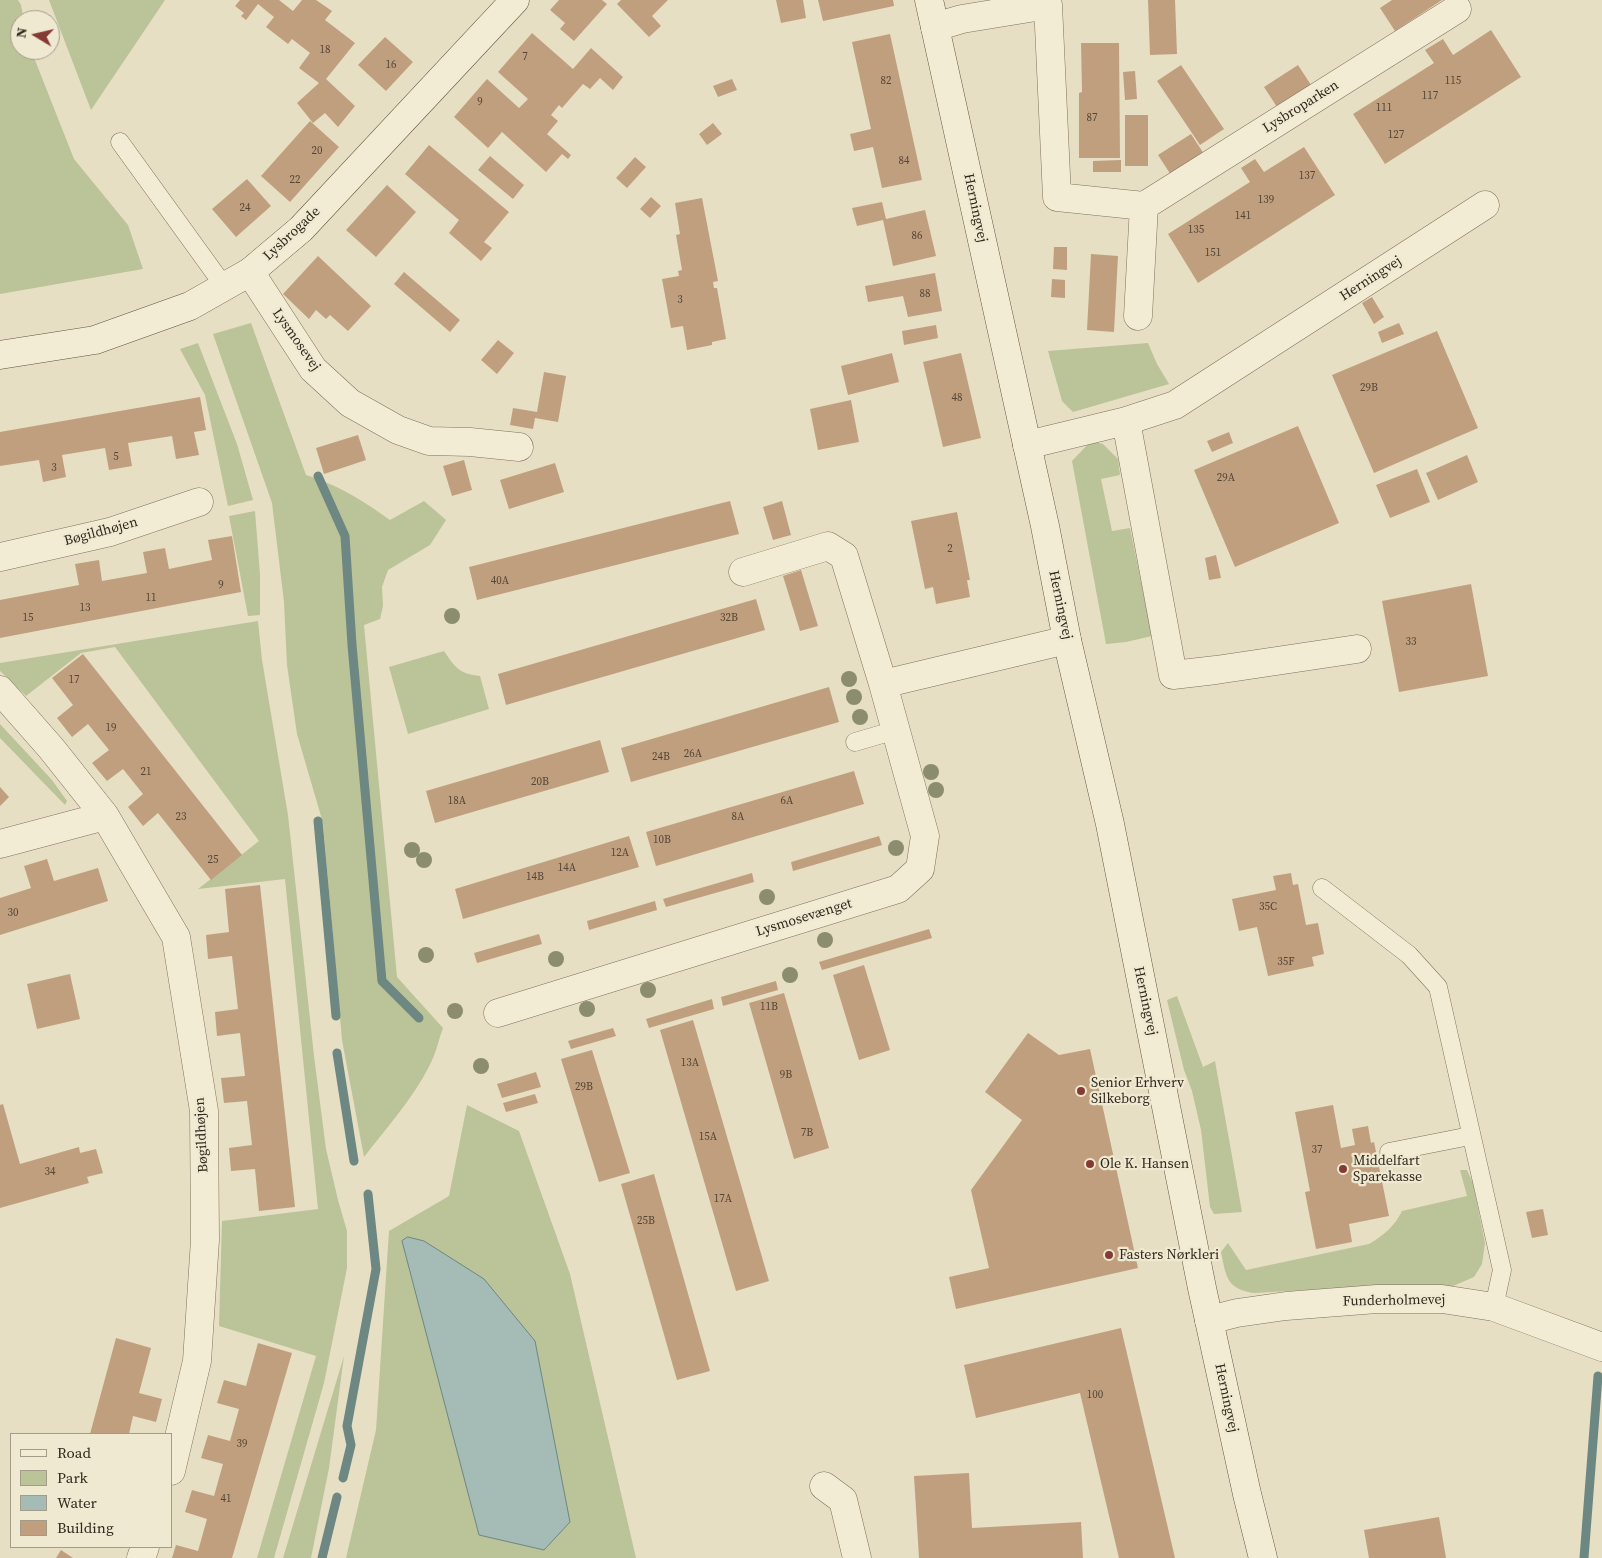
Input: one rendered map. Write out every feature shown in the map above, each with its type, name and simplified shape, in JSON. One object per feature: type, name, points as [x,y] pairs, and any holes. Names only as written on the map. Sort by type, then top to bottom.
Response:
[{"type":"street","name":"Lysbrogade","points":[[0,355],[95,340],[190,306],[250,272],[301,229],[515,0]]},
{"type":"street","name":"Herningvej","points":[[929,0],[1045,526],[1067,640],[1110,824],[1209,1320],[1263,1558]]},
{"type":"street","points":[[936,27],[962,19],[1042,3],[1057,196],[1144,206],[1138,316]]},
{"type":"street","name":"Lysbroparken","points":[[1144,206],[1457,9]]},
{"type":"street","name":"Herningvej","points":[[1027,445],[1126,421],[1175,405],[1484,205]]},
{"type":"street","name":"Lysmosevej","points":[[250,272],[313,368],[350,403],[398,430],[429,441],[470,442],[519,447]]},
{"type":"street","points":[[1126,421],[1173,675],[1357,649]]},
{"type":"street","name":"Bøgildhøjen","points":[[0,556],[110,532],[200,502]]},
{"type":"street","name":"Lysmosevænget","points":[[498,1013],[898,889],[920,869],[925,836],[883,684],[844,556],[828,546],[743,572]]},
{"type":"street","points":[[883,684],[1067,640]]},
{"type":"street","name":"Bøgildhøjen","points":[[0,690],[51,748],[105,816],[176,937],[204,1111],[205,1240],[197,1361],[172,1467]]},
{"type":"street","points":[[0,844],[105,816]]},
{"type":"street","name":"Funderholmevej","points":[[1209,1320],[1237,1313],[1286,1306],[1378,1299],[1442,1299],[1494,1307],[1602,1347]]},
{"type":"street","points":[[824,1486],[843,1500],[857,1558]]},
{"type":"lane","points":[[120,142],[224,286]]},
{"type":"lane","points":[[855,742],[896,730]]},
{"type":"lane","points":[[1322,888],[1408,955],[1438,987],[1470,1136],[1502,1270],[1494,1307]]},
{"type":"lane","points":[[1389,1152],[1470,1136]]},
{"type":"green space","points":[[0,0],[18,0],[22,10],[10,10],[10,60],[35,60],[74,159],[128,225],[143,269],[0,294]]},
{"type":"green space","points":[[49,0],[165,0],[91,110],[60,29],[60,10],[53,10]]},
{"type":"green space","points":[[251,323],[306,475],[350,494],[390,520],[424,501],[446,520],[430,545],[388,570],[382,587],[383,606],[380,619],[364,625],[397,977],[443,1028],[427,1071],[402,1109],[364,1157],[342,1040],[323,823],[297,734],[287,665],[284,602],[272,503],[213,334]]},
{"type":"green space","points":[[198,343],[237,444],[253,500],[228,506],[205,395],[180,349]]},
{"type":"green space","points":[[1148,343],[1157,364],[1169,384],[1073,412],[1062,401],[1048,351]]},
{"type":"green space","points":[[1091,441],[1103,444],[1118,459],[1120,475],[1101,479],[1112,531],[1130,528],[1152,636],[1106,644],[1072,461]]},
{"type":"green space","points":[[255,511],[260,575],[260,615],[248,616],[229,516]]},
{"type":"green space","points":[[258,621],[262,660],[288,815],[326,1149],[347,1231],[347,1268],[324,1383],[274,1558],[257,1558],[316,1356],[219,1326],[222,1221],[318,1209],[285,879],[198,889],[259,841],[115,647],[81,653],[26,696],[0,671],[0,663]]},
{"type":"green space","points":[[444,651],[458,669],[467,674],[480,676],[489,709],[408,734],[389,667]]},
{"type":"green space","points":[[0,724],[52,780],[67,801],[65,805],[0,738]]},
{"type":"green space","points":[[1177,996],[1203,1067],[1215,1061],[1242,1212],[1214,1214],[1210,1207],[1201,1130],[1167,1000]]},
{"type":"green space","points":[[467,1105],[519,1131],[570,1274],[636,1558],[346,1558],[376,1430],[389,1231],[449,1196]]},
{"type":"green space","points":[[1460,1170],[1467,1170],[1473,1183],[1485,1243],[1482,1264],[1474,1277],[1453,1286],[1361,1287],[1254,1293],[1233,1285],[1226,1274],[1221,1252],[1228,1243],[1246,1270],[1369,1244],[1396,1222],[1402,1211],[1467,1196]]},
{"type":"green space","points":[[344,1356],[329,1468],[311,1558],[283,1558]]},
{"type":"water","points":[[408,1237],[424,1241],[484,1279],[535,1341],[570,1522],[544,1550],[479,1535],[402,1241]]},
{"type":"building","points":[[240,0],[279,0],[293,11],[302,0],[316,0],[332,11],[325,20],[355,43],[326,79],[355,106],[338,127],[325,113],[313,123],[297,103],[319,83],[299,68],[310,53],[292,39],[288,44],[266,27],[274,17],[258,4],[246,20],[241,16],[244,13],[235,6]]},
{"type":"building","points":[[559,0],[602,0],[607,4],[574,41],[560,29],[565,23],[550,10]]},
{"type":"building","points":[[621,0],[668,0],[652,16],[661,26],[649,37],[617,4]]},
{"type":"building","points":[[776,0],[803,0],[806,18],[781,23]]},
{"type":"building","points":[[818,0],[893,0],[894,6],[823,21]]},
{"type":"building","points":[[1148,0],[1175,0],[1177,54],[1150,55]]},
{"type":"building","points":[[1392,0],[1442,0],[1395,31],[1380,8]]},
{"type":"building","points":[[1491,30],[1521,77],[1385,164],[1353,114],[1434,63],[1425,50],[1443,39],[1453,55]]},
{"type":"building","points":[[532,33],[573,69],[591,48],[623,77],[613,90],[600,78],[590,89],[583,84],[562,108],[559,105],[551,115],[558,121],[547,134],[571,155],[568,159],[562,154],[546,172],[502,132],[488,148],[454,117],[487,79],[519,108],[528,99],[498,72]]},
{"type":"building","points":[[890,34],[922,180],[882,188],[873,147],[854,151],[850,134],[871,129],[852,42]]},
{"type":"building","points":[[385,37],[413,62],[386,91],[358,65]]},
{"type":"building","points":[[1081,43],[1119,43],[1120,158],[1079,158],[1079,93],[1082,92]]},
{"type":"building","points":[[1181,65],[1224,129],[1200,145],[1157,81]]},
{"type":"building","points":[[1298,65],[1311,85],[1277,107],[1264,87]]},
{"type":"building","points":[[1135,71],[1137,99],[1125,100],[1123,72]]},
{"type":"building","points":[[732,79],[737,90],[718,97],[713,86]]},
{"type":"building","points":[[1125,115],[1148,115],[1148,166],[1125,166]]},
{"type":"building","points":[[310,121],[339,147],[290,202],[261,176]]},
{"type":"building","points":[[713,123],[722,134],[707,145],[699,134]]},
{"type":"building","points":[[1191,134],[1204,154],[1171,175],[1158,155]]},
{"type":"building","points":[[429,145],[509,212],[484,242],[492,248],[481,261],[449,233],[459,220],[405,174]]},
{"type":"building","points":[[1304,147],[1335,195],[1198,283],[1168,234],[1250,182],[1241,168],[1255,159],[1264,172]]},
{"type":"building","points":[[490,156],[524,185],[513,199],[478,170]]},
{"type":"building","points":[[635,157],[646,167],[627,188],[616,178]]},
{"type":"building","points":[[1121,160],[1121,172],[1093,172],[1093,161]]},
{"type":"building","points":[[247,179],[271,206],[236,237],[212,209]]},
{"type":"building","points":[[387,185],[416,212],[376,257],[346,230]]},
{"type":"building","points":[[651,197],[661,206],[650,218],[640,209]]},
{"type":"building","points":[[702,198],[718,281],[713,282],[714,288],[717,288],[726,339],[712,342],[712,345],[687,350],[683,326],[671,328],[662,279],[679,276],[678,271],[682,270],[676,235],[680,234],[675,203]]},
{"type":"building","points":[[882,202],[886,219],[925,210],[936,256],[893,266],[883,220],[857,226],[852,208]]},
{"type":"building","points":[[1054,247],[1067,247],[1067,270],[1053,269]]},
{"type":"building","points":[[1091,254],[1118,256],[1114,332],[1087,330]]},
{"type":"building","points":[[318,256],[371,306],[348,331],[330,315],[326,319],[316,310],[309,319],[283,294]]},
{"type":"building","points":[[404,272],[460,320],[450,332],[394,284]]},
{"type":"building","points":[[935,273],[942,311],[908,317],[903,296],[868,302],[865,286]]},
{"type":"building","points":[[1052,279],[1065,280],[1065,298],[1051,297]]},
{"type":"building","points":[[1372,297],[1384,317],[1374,324],[1362,303]]},
{"type":"building","points":[[1399,323],[1404,334],[1382,343],[1378,332]]},
{"type":"building","points":[[936,325],[938,338],[904,345],[902,331]]},
{"type":"building","points":[[1437,331],[1478,428],[1374,473],[1332,375]]},
{"type":"building","points":[[498,340],[514,353],[497,374],[481,360]]},
{"type":"building","points":[[892,353],[899,382],[848,395],[841,366]]},
{"type":"building","points":[[961,353],[981,438],[943,447],[923,362]]},
{"type":"building","points":[[544,372],[566,376],[558,422],[535,418],[533,429],[510,425],[513,408],[537,412]]},
{"type":"building","points":[[200,397],[206,430],[194,432],[199,455],[176,459],[172,436],[128,443],[132,466],[109,470],[105,448],[62,455],[66,477],[43,482],[39,460],[0,466],[0,432]]},
{"type":"building","points":[[851,400],[859,442],[818,450],[810,409]]},
{"type":"building","points":[[1298,426],[1339,523],[1235,567],[1194,470]]},
{"type":"building","points":[[1229,432],[1233,443],[1212,452],[1207,441]]},
{"type":"building","points":[[358,435],[366,460],[324,474],[316,448]]},
{"type":"building","points":[[1467,455],[1478,482],[1438,500],[1426,473]]},
{"type":"building","points":[[464,460],[472,490],[452,496],[443,466]]},
{"type":"building","points":[[555,463],[564,492],[509,509],[500,480]]},
{"type":"building","points":[[1417,469],[1430,502],[1390,518],[1376,485]]},
{"type":"building","points":[[730,501],[739,534],[477,600],[469,567]]},
{"type":"building","points":[[782,501],[791,535],[773,540],[763,507]]},
{"type":"building","points":[[957,512],[970,580],[967,580],[970,597],[936,604],[933,587],[925,589],[911,521]]},
{"type":"building","points":[[232,536],[241,592],[0,638],[0,600],[79,585],[75,564],[99,560],[102,581],[147,573],[143,552],[165,548],[169,569],[212,560],[208,540]]},
{"type":"building","points":[[1216,555],[1221,578],[1209,580],[1205,558]]},
{"type":"building","points":[[801,570],[818,626],[800,631],[783,576]]},
{"type":"building","points":[[1471,584],[1488,676],[1399,692],[1382,601]]},
{"type":"building","points":[[756,599],[765,630],[506,705],[498,674]]},
{"type":"building","points":[[83,654],[242,855],[211,880],[158,813],[143,826],[128,807],[143,794],[123,769],[107,781],[92,763],[109,750],[88,724],[72,737],[57,718],[73,705],[52,678]]},
{"type":"building","points":[[829,687],[839,722],[631,782],[621,748]]},
{"type":"building","points":[[600,740],[609,772],[435,823],[426,791]]},
{"type":"building","points":[[854,771],[864,804],[656,866],[646,832]]},
{"type":"building","points":[[0,787],[9,797],[0,806]]},
{"type":"building","points":[[629,836],[639,867],[463,919],[455,889]]},
{"type":"building","points":[[879,836],[882,845],[793,871],[791,862]]},
{"type":"building","points":[[47,859],[54,881],[98,868],[108,901],[0,935],[0,898],[31,888],[24,866]]},
{"type":"building","points":[[752,873],[754,882],[666,907],[663,899]]},
{"type":"building","points":[[1291,873],[1293,885],[1298,884],[1306,925],[1318,923],[1324,954],[1312,957],[1314,966],[1268,976],[1257,927],[1239,931],[1232,899],[1276,890],[1273,876]]},
{"type":"building","points":[[260,885],[295,1207],[259,1211],[255,1169],[231,1171],[229,1148],[252,1145],[247,1101],[224,1103],[221,1078],[245,1076],[240,1033],[217,1036],[215,1012],[238,1009],[232,956],[208,959],[206,935],[229,932],[225,889]]},
{"type":"building","points":[[655,901],[657,910],[589,930],[587,921]]},
{"type":"building","points":[[929,929],[932,938],[822,970],[819,962]]},
{"type":"building","points":[[539,934],[542,944],[477,963],[474,953]]},
{"type":"building","points":[[864,965],[890,1050],[859,1060],[833,975]]},
{"type":"building","points":[[70,974],[80,1019],[37,1029],[27,984]]},
{"type":"building","points":[[776,981],[778,990],[723,1006],[721,997]]},
{"type":"building","points":[[784,993],[829,1148],[794,1159],[749,1003]]},
{"type":"building","points":[[712,999],[714,1009],[649,1028],[646,1019]]},
{"type":"building","points":[[693,1020],[769,1281],[736,1291],[660,1030]]},
{"type":"building","points":[[613,1028],[616,1036],[571,1049],[568,1041]]},
{"type":"building","points":[[1028,1033],[1059,1055],[1090,1049],[1138,1268],[956,1309],[949,1277],[989,1268],[971,1190],[1022,1120],[985,1092]]},
{"type":"building","points":[[592,1050],[630,1173],[599,1182],[561,1059]]},
{"type":"building","points":[[536,1072],[541,1087],[502,1098],[497,1084]]},
{"type":"building","points":[[535,1094],[538,1103],[506,1112],[503,1103]]},
{"type":"building","points":[[3,1104],[20,1164],[79,1147],[80,1153],[96,1149],[103,1173],[87,1177],[89,1183],[0,1208],[0,1105]]},
{"type":"building","name":"Middelfart Sparekasse","points":[[1333,1105],[1341,1148],[1355,1145],[1352,1129],[1368,1126],[1371,1143],[1374,1142],[1389,1216],[1349,1224],[1352,1242],[1316,1249],[1305,1192],[1310,1191],[1295,1112]]},
{"type":"building","points":[[654,1174],[710,1371],[677,1380],[621,1184]]},
{"type":"building","points":[[1543,1209],[1548,1235],[1532,1238],[1526,1212]]},
{"type":"building","points":[[1121,1328],[1175,1558],[1119,1558],[1080,1393],[976,1418],[964,1365]]},
{"type":"building","points":[[116,1338],[151,1348],[139,1393],[162,1399],[156,1422],[133,1416],[129,1433],[90,1433]]},
{"type":"building","points":[[258,1343],[292,1353],[232,1558],[172,1558],[176,1545],[198,1551],[207,1519],[185,1512],[192,1490],[214,1496],[223,1464],[201,1458],[208,1435],[230,1441],[239,1409],[217,1403],[224,1380],[246,1386]]},
{"type":"building","points":[[969,1473],[972,1528],[1081,1522],[1083,1558],[919,1558],[914,1476]]},
{"type":"building","points":[[1439,1517],[1446,1558],[1369,1558],[1364,1530]]},
{"type":"building","points":[[61,1550],[73,1558],[56,1558]]},
{"type":"waterway","points":[[318,476],[345,536],[352,645],[382,981],[419,1018]]},
{"type":"waterway","points":[[318,821],[336,1016]]},
{"type":"waterway","points":[[337,1053],[354,1161]]},
{"type":"waterway","points":[[343,1478],[351,1445],[347,1426],[376,1269],[368,1194]]},
{"type":"waterway","points":[[1584,1558],[1598,1376]]},
{"type":"waterway","points":[[322,1558],[337,1497]]},
{"type":"place","name":"Senior Erhverv Silkeborg","points":[[1081,1091]]},
{"type":"place","name":"Ole K. Hansen","points":[[1090,1164]]},
{"type":"place","name":"Middelfart Sparekasse","points":[[1343,1169]]},
{"type":"place","name":"Fasters Nørkleri","points":[[1109,1255]]}]
